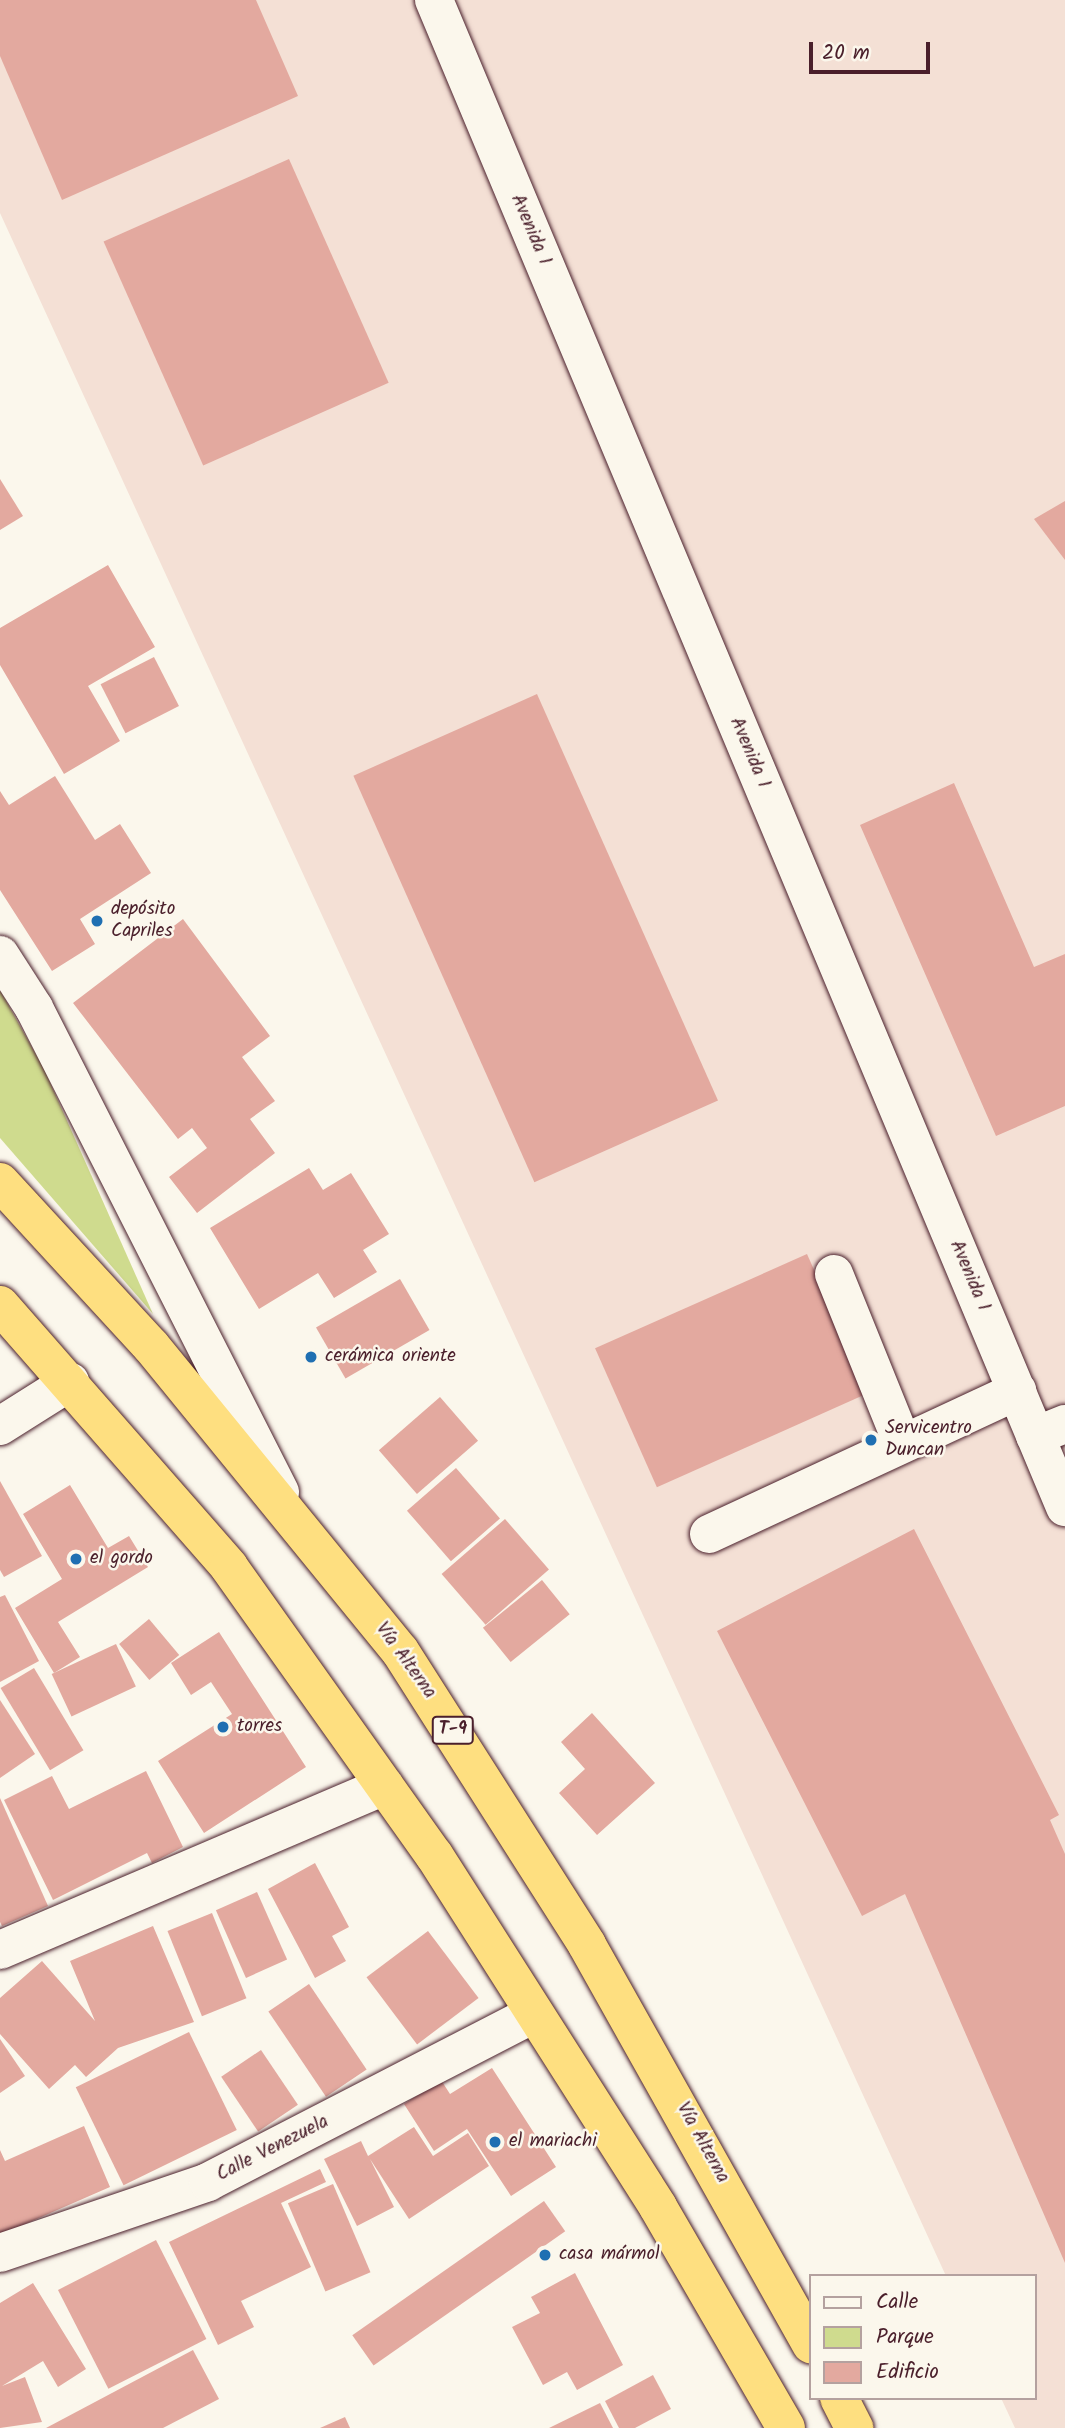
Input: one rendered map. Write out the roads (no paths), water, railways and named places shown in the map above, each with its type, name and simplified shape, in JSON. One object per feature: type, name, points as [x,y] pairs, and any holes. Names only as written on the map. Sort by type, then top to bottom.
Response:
[{"type":"highway","name":"Vía Alterna","points":[[0,1182],[289,1509],[400,1651],[493,1789],[652,2056],[810,2342]]},
{"type":"highway","points":[[0,1305],[229,1567],[385,1786],[659,2207],[786,2428]]},
{"type":"highway","points":[[840,2400],[854,2428]]},
{"type":"street","name":"Avenida 1","points":[[433,0],[1017,1391],[1050,1430],[1065,1507]]},
{"type":"street","points":[[0,954],[34,1008],[289,1509]]},
{"type":"street","points":[[834,1273],[902,1442]]},
{"type":"street","points":[[0,1426],[70,1382]]},
{"type":"street","points":[[709,1534],[902,1442],[1017,1391]]},
{"type":"street","points":[[0,1950],[385,1786]]},
{"type":"street","name":"Calle Venezuela","points":[[0,2253],[208,2182],[533,2015]]},
{"type":"place","name":"depósito Capriles","points":[[97,921]]},
{"type":"place","name":"cerámica oriente","points":[[311,1357]]},
{"type":"place","name":"Servicentro Duncan","points":[[871,1440]]},
{"type":"place","name":"el gordo","points":[[76,1559]]},
{"type":"place","name":"torres","points":[[223,1727]]},
{"type":"place","name":"el mariachi","points":[[495,2142]]},
{"type":"place","name":"casa mármol","points":[[545,2255]]}]
